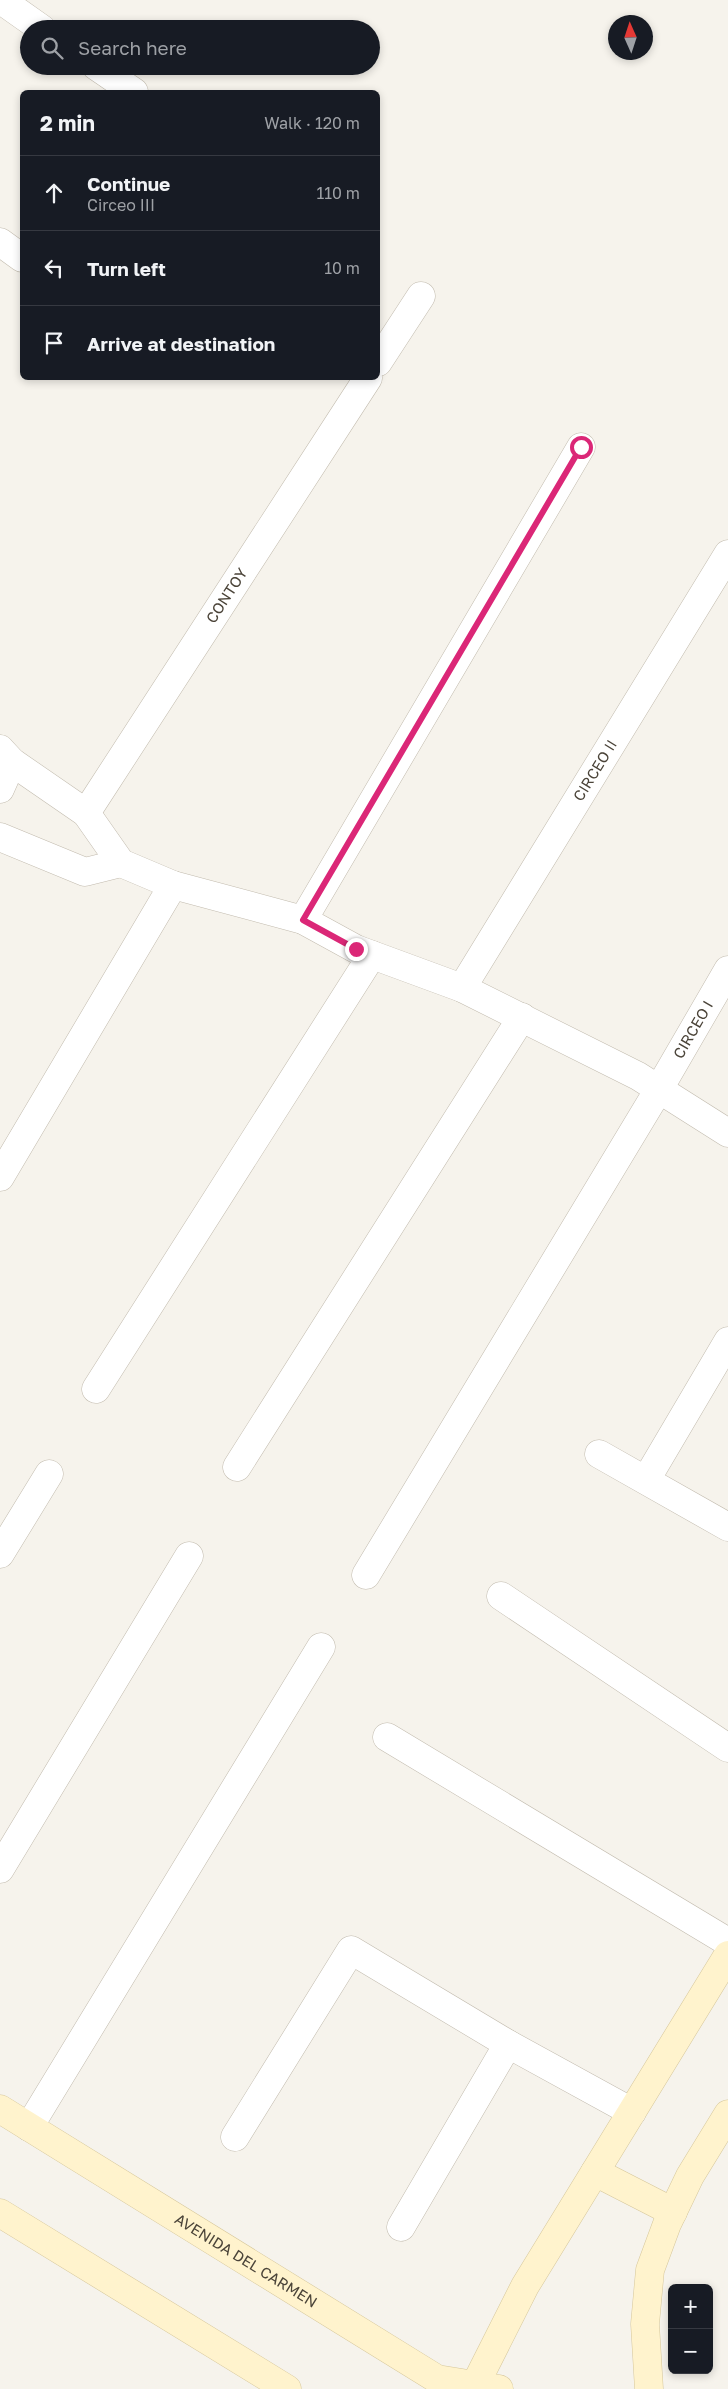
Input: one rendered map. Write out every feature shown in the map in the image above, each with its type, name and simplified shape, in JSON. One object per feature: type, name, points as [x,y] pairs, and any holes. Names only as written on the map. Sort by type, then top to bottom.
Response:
[{"type":"street","points":[[0,0],[29,20]]},
{"type":"street","points":[[109,75],[131,90]]},
{"type":"street","points":[[0,242],[20,257]]},
{"type":"street","points":[[380,359],[420,296]]},
{"type":"street","name":"CONTOY","points":[[86,813],[367,380]]},
{"type":"street","points":[[303,920],[581,447]]},
{"type":"street","name":"CIRCEO II","points":[[462,988],[728,554]]},
{"type":"street","points":[[0,789],[6,755],[86,813],[121,863],[173,885],[303,920],[356,949],[462,988],[638,1076],[728,1133]]},
{"type":"street","points":[[0,837],[85,872],[121,863]]},
{"type":"street","points":[[0,1177],[173,885]]},
{"type":"street","points":[[96,1390],[372,955]]},
{"type":"street","name":"CIRCEO I","points":[[366,1575],[659,1089],[728,970]]},
{"type":"street","points":[[237,1467],[522,1017]]},
{"type":"street","points":[[646,1480],[728,1342]]},
{"type":"street","points":[[599,1454],[728,1526]]},
{"type":"street","points":[[0,1554],[49,1474]]},
{"type":"street","points":[[0,1869],[189,1556]]},
{"type":"street","points":[[501,1596],[728,1748]]},
{"type":"street","points":[[29,2127],[321,1647]]},
{"type":"street","points":[[387,1737],[728,1942]]},
{"type":"street","points":[[235,2137],[351,1950],[508,2044],[632,2112]]},
{"type":"street","points":[[482,2388],[525,2286],[728,1955]]},
{"type":"street","points":[[401,2227],[508,2044]]},
{"type":"street","name":"AVENIDA DEL CARMEN","points":[[0,2109],[437,2379],[482,2388]]},
{"type":"street","points":[[649,2389],[645,2324],[650,2270],[672,2212],[690,2176],[728,2114]]},
{"type":"street","points":[[595,2172],[672,2212]]},
{"type":"street","points":[[0,2213],[287,2389]]},
{"type":"route","points":[[356,949],[303,920],[581,447]]}]
